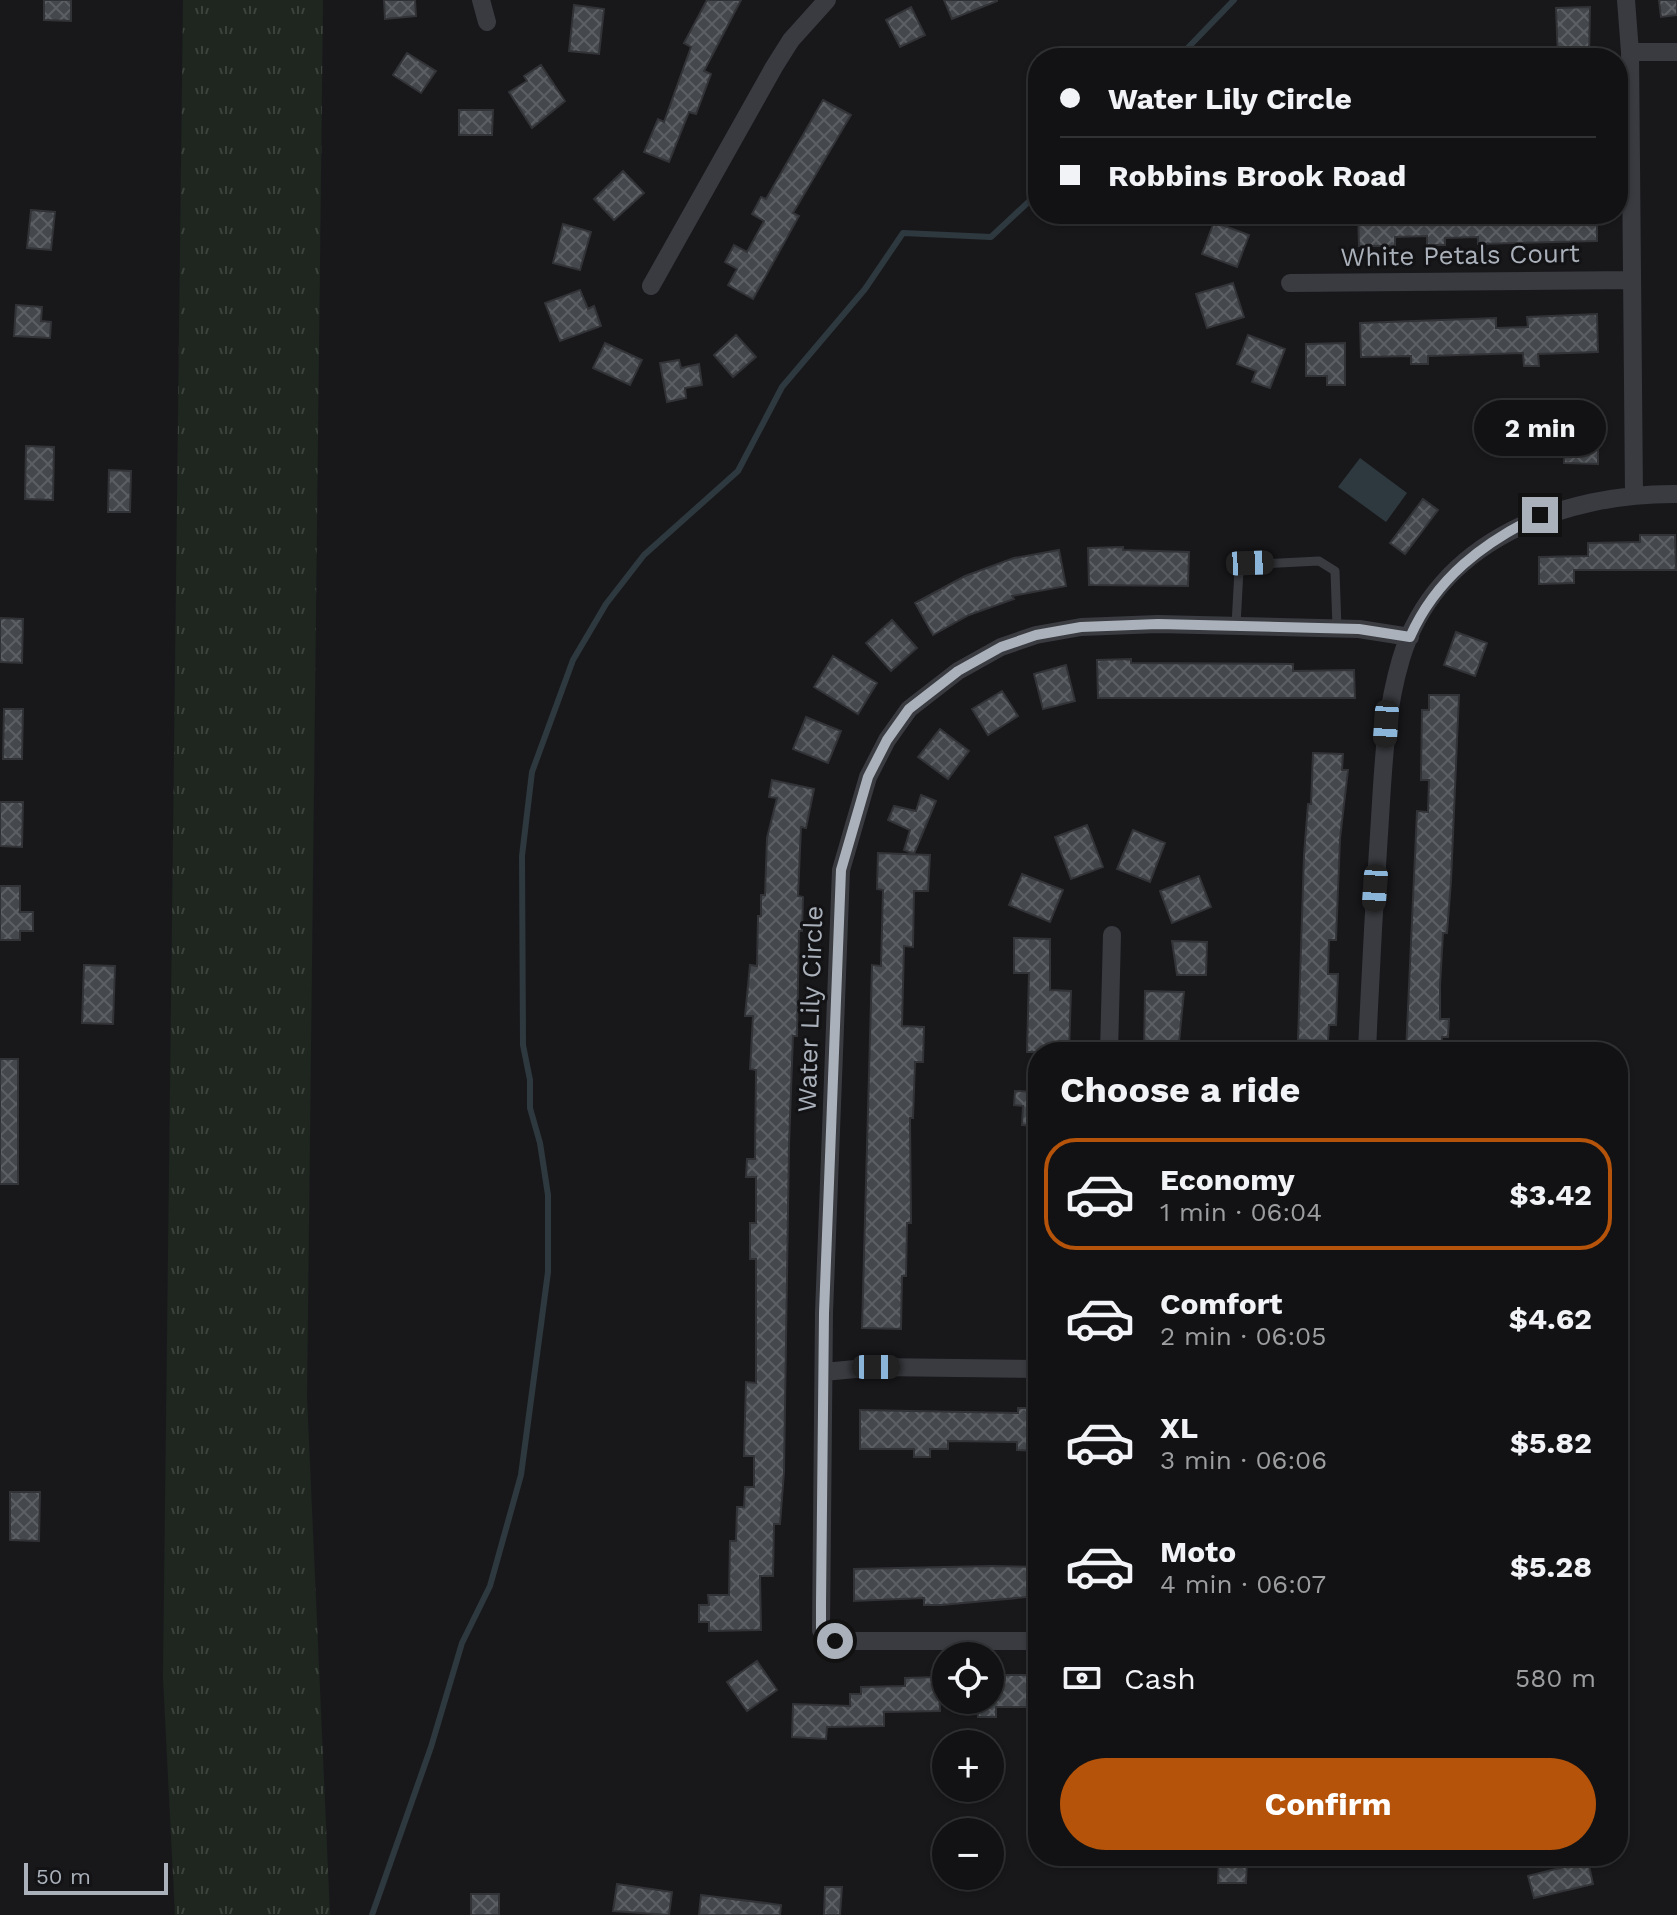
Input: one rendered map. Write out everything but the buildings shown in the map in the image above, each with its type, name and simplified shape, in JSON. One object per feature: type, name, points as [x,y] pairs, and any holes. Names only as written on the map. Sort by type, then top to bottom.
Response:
[{"type":"street","points":[[481,0],[487,22]]},
{"type":"street","points":[[651,286],[774,67],[791,40],[827,0]]},
{"type":"street","points":[[1626,0],[1630,52],[1634,494]]},
{"type":"street","points":[[1630,52],[1677,52]]},
{"type":"street","name":"White Petals Court","points":[[1290,283],[1632,280]]},
{"type":"street","points":[[1368,1042],[1386,724],[1401,657],[1420,615],[1450,576],[1478,550],[1540,515],[1634,494],[1677,494]]},
{"type":"street","name":"Water Lily Circle","points":[[1028,1641],[835,1641],[821,1630],[824,1372],[841,870],[868,777],[887,740],[909,709],[958,671],[1001,647],[1036,635],[1081,627],[1236,625],[1337,628],[1410,637]]},
{"type":"street","points":[[1109,1042],[1112,935]]},
{"type":"street","points":[[824,1372],[876,1367],[1028,1369]]},
{"type":"lane","points":[[1236,625],[1239,570],[1243,565],[1319,561],[1335,571],[1337,628]]},
{"type":"green space","points":[[183,0],[323,0],[307,1397],[330,1915],[175,1915],[163,1677]]},
{"type":"shaded area","points":[[1360,458],[1407,493],[1386,522],[1338,487]]},
{"type":"waterway","points":[[1188,48],[1234,0]]},
{"type":"waterway","points":[[372,1915],[431,1747],[462,1643],[490,1586],[521,1475],[548,1272],[548,1195],[540,1143],[530,1108],[530,1080],[523,1045],[522,856],[532,772],[573,660],[606,604],[644,555],[738,471],[782,387],[865,289],[903,233],[991,237],[1028,202]]},
{"type":"route","points":[[835,1641],[821,1630],[821,1604],[824,1313],[841,870],[852,823],[868,777],[887,740],[909,709],[958,671],[1001,647],[1036,635],[1081,627],[1158,624],[1359,629],[1410,637],[1420,615],[1450,576],[1478,550],[1540,515]]}]
